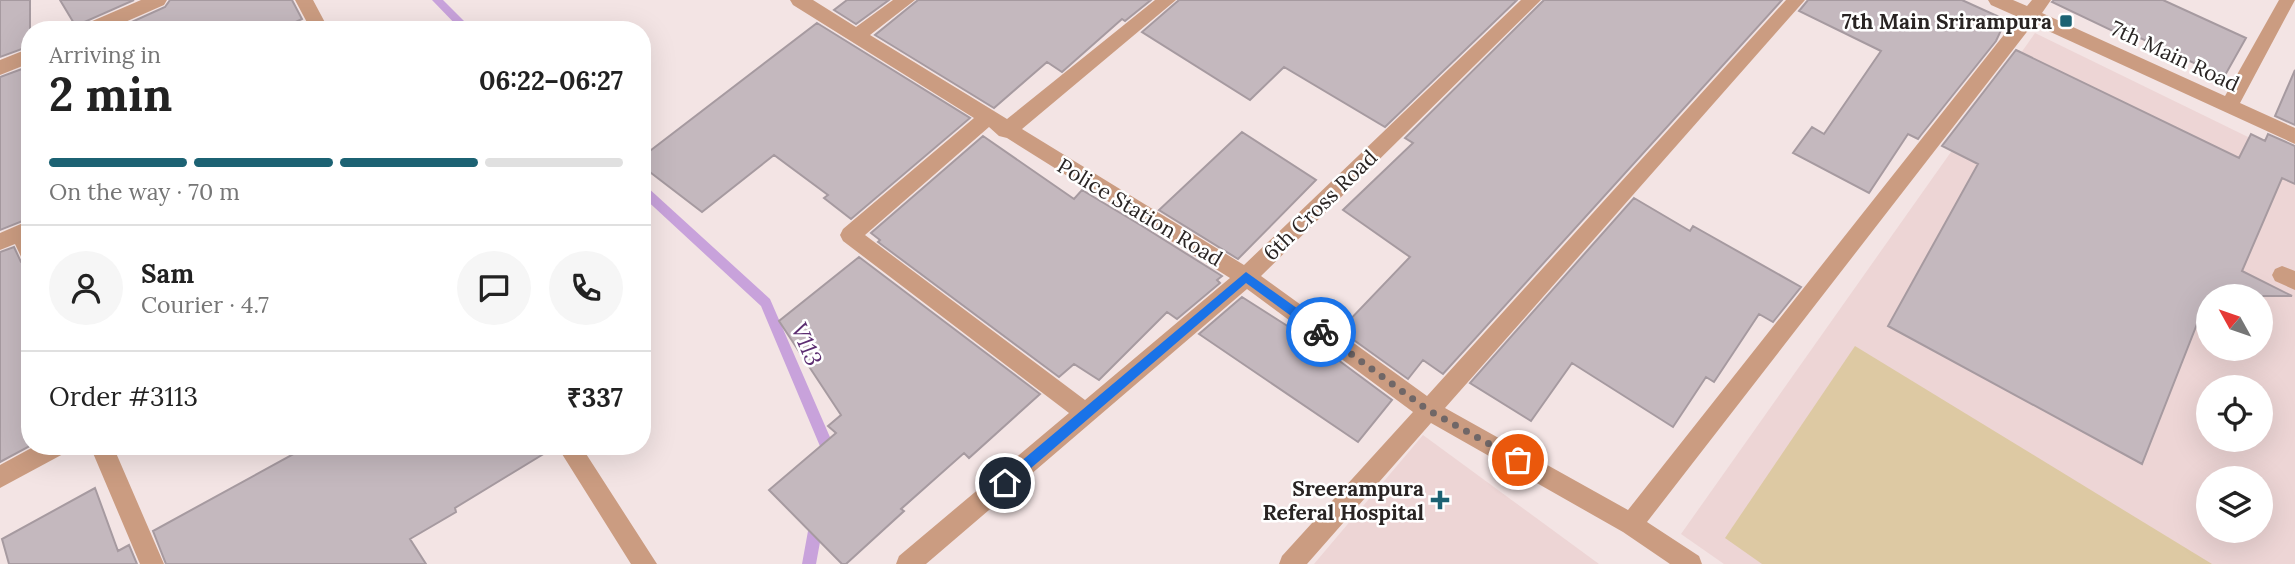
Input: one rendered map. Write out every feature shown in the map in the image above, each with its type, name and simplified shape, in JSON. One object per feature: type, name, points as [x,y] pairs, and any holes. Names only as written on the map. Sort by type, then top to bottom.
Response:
[{"type":"street","points":[[110,21],[158,0]]},
{"type":"street","points":[[304,0],[315,21]]},
{"type":"street","name":"Police Station Road","points":[[799,0],[1006,131],[1246,277],[1428,410],[1631,524],[1690,564]]},
{"type":"street","points":[[857,35],[906,0]]},
{"type":"street","points":[[1006,131],[1167,0]]},
{"type":"street","name":"6th Cross Road","points":[[908,564],[1246,277],[1532,0]]},
{"type":"street","points":[[1291,564],[1796,0]]},
{"type":"street","name":"7th Main Road","points":[[1997,0],[2036,8],[2229,106],[2295,136]]},
{"type":"street","points":[[2229,106],[2288,0]]},
{"type":"street","points":[[1631,524],[2036,8]]},
{"type":"street","points":[[0,68],[21,59]]},
{"type":"street","points":[[987,118],[850,235],[1087,414]]},
{"type":"street","points":[[0,242],[21,232]]},
{"type":"street","points":[[0,477],[40,455]]},
{"type":"street","points":[[105,455],[152,564]]},
{"type":"street","points":[[574,455],[645,564]]},
{"type":"shaded area","points":[[2035,33],[2295,160],[2295,564],[1724,564],[1681,534]]},
{"type":"shaded area","points":[[1855,346],[2212,564],[1762,564],[1725,538]]},
{"type":"shaded area","name":"Sreerampura Referal Hospital","points":[[1423,435],[1599,564],[1314,564]]},
{"type":"building","points":[[0,0],[30,0],[30,21],[21,21],[21,49],[0,57]]},
{"type":"building","points":[[60,0],[134,0],[87,21],[73,21]]},
{"type":"building","points":[[170,0],[292,0],[302,19],[134,21],[165,7]]},
{"type":"building","points":[[847,0],[889,0],[856,24],[834,10]]},
{"type":"building","points":[[918,0],[1151,0],[1125,21],[1122,19],[1062,72],[1047,62],[994,108],[875,35]]},
{"type":"building","points":[[1179,0],[1517,0],[1385,127],[1284,67],[1250,100],[1142,32]]},
{"type":"building","points":[[1544,0],[1782,0],[1443,374],[1423,360],[1408,379],[1340,330],[1410,257],[1343,210],[1413,143],[1405,138]]},
{"type":"building","points":[[1808,0],[1962,0],[2006,20],[1996,41],[1918,139],[1908,134],[1869,193],[1793,153],[1812,127],[1824,134],[1881,51],[1799,11]]},
{"type":"building","points":[[2163,0],[2246,38],[2224,77],[2121,29],[2119,34],[2052,2]]},
{"type":"building","points":[[817,23],[970,118],[851,219],[824,198],[828,195],[774,155],[702,212],[651,173],[651,150]]},
{"type":"building","points":[[2016,50],[2239,158],[2251,134],[2265,141],[2268,134],[2295,146],[2295,184],[2282,178],[2242,271],[2268,284],[2196,284],[2196,327],[2142,464],[1888,326],[1978,164],[1942,146]]},
{"type":"building","points":[[21,69],[21,222],[0,230],[0,77]]},
{"type":"building","points":[[2295,70],[2295,125],[2275,116]]},
{"type":"building","points":[[1242,132],[1316,180],[1238,259],[1159,210]]},
{"type":"building","points":[[983,136],[1074,199],[1082,190],[1142,226],[1222,276],[1217,280],[1220,283],[1177,319],[1167,312],[1099,380],[1074,364],[1059,377],[878,242],[880,240],[871,233]]},
{"type":"building","points":[[1634,198],[1690,231],[1693,226],[1801,287],[1773,322],[1759,314],[1714,382],[1706,377],[1673,427],[1572,363],[1531,421],[1470,383]]},
{"type":"building","points":[[14,247],[21,262],[21,451],[0,462],[0,252]]},
{"type":"building","points":[[859,257],[1040,394],[969,458],[964,453],[901,509],[904,511],[846,564],[842,564],[769,490],[836,433],[828,426],[841,415],[779,321]]},
{"type":"building","points":[[2273,286],[2292,296],[2273,296]]},
{"type":"building","points":[[1242,297],[1322,348],[1392,400],[1358,442],[1199,334]]},
{"type":"building","points":[[292,455],[542,455],[410,539],[426,564],[166,564],[153,531]]},
{"type":"building","points":[[95,488],[118,551],[129,545],[137,564],[9,564],[2,539]]},
{"type":"waterway","name":"V113","points":[[437,0],[459,21]]},
{"type":"waterway","name":"V113","points":[[651,197],[766,303],[829,451],[828,458]]},
{"type":"waterway","name":"V113","points":[[809,564],[817,520]]},
{"type":"way so far","points":[[1321,332],[1428,410],[1518,460]]},
{"type":"place","name":"7th Main Srirampura","points":[[2066,21]]},
{"type":"place","name":"Sreerampura Referal Hospital","points":[[1440,500]]},
{"type":"route","points":[[1005,483],[1246,277],[1321,332]]}]
